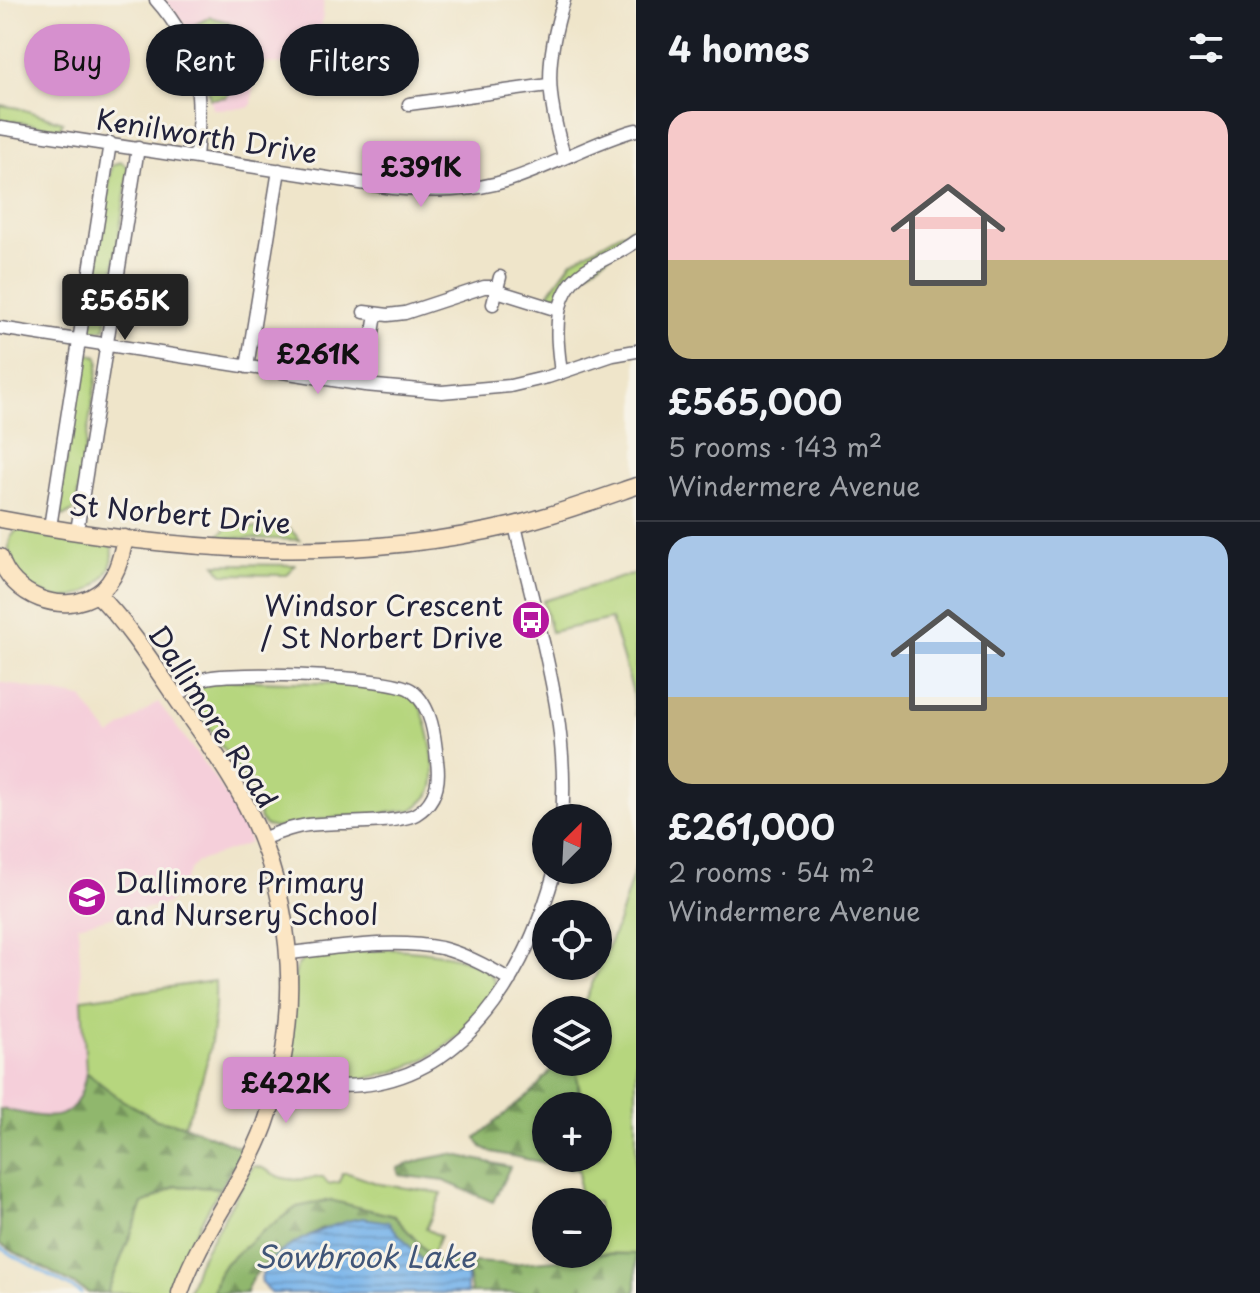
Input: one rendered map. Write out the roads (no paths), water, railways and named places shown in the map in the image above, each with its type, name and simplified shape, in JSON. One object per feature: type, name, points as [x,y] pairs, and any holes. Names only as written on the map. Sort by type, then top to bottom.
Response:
[{"type":"street","points":[[156,0],[178,30],[191,57],[200,104],[196,157]]},
{"type":"street","points":[[564,0],[554,36],[548,85],[564,156]]},
{"type":"street","points":[[409,104],[548,85]]},
{"type":"street","points":[[439,100],[441,115]]},
{"type":"street","name":"Kenilworth Drive","points":[[0,128],[393,188],[438,191],[482,187],[510,179],[636,130]]},
{"type":"street","points":[[50,527],[110,143]]},
{"type":"street","points":[[77,531],[138,148]]},
{"type":"street","points":[[247,367],[279,170]]},
{"type":"street","points":[[561,373],[555,335],[558,310],[569,286],[579,275],[636,241]]},
{"type":"street","points":[[365,385],[370,313],[388,315],[417,309],[498,285],[558,310]]},
{"type":"street","points":[[493,304],[498,285]]},
{"type":"street","points":[[0,328],[421,391],[459,392],[510,386],[636,351]]},
{"type":"street","name":"St Norbert Drive","points":[[1,524],[50,527],[233,550],[343,549],[447,538],[515,525],[636,486]]},
{"type":"street","points":[[515,525],[557,704],[564,778],[563,804]]},
{"type":"street","points":[[0,557],[5,584],[44,601],[75,601],[97,594],[115,572],[125,538]]},
{"type":"street","name":"Dallimore Road","points":[[97,594],[176,697],[246,804],[262,839],[282,906],[290,953],[288,1024],[279,1079],[266,1122],[251,1155],[195,1254],[180,1293]]},
{"type":"street","points":[[176,697],[199,682],[222,676],[331,677],[398,683],[409,688],[425,704],[436,746],[439,774],[434,796],[423,809],[406,817],[308,825],[262,839]]},
{"type":"street","points":[[279,1079],[316,1084],[377,1083],[416,1070],[464,1038],[483,1018],[510,980],[537,926],[550,884]]},
{"type":"street","points":[[290,953],[373,946],[430,946],[467,957],[510,980]]},
{"type":"water","name":"Sowbrook Lake","points":[[363,1218],[388,1222],[427,1266],[467,1276],[467,1293],[271,1293],[261,1281],[274,1258],[287,1248],[319,1231]]},
{"type":"waterway","points":[[0,1248],[81,1293]]},
{"type":"place","name":"Windsor Crescent / St Norbert Drive","points":[[531,620]]},
{"type":"place","name":"Dallimore Primary and Nursery School","points":[[87,897]]}]
